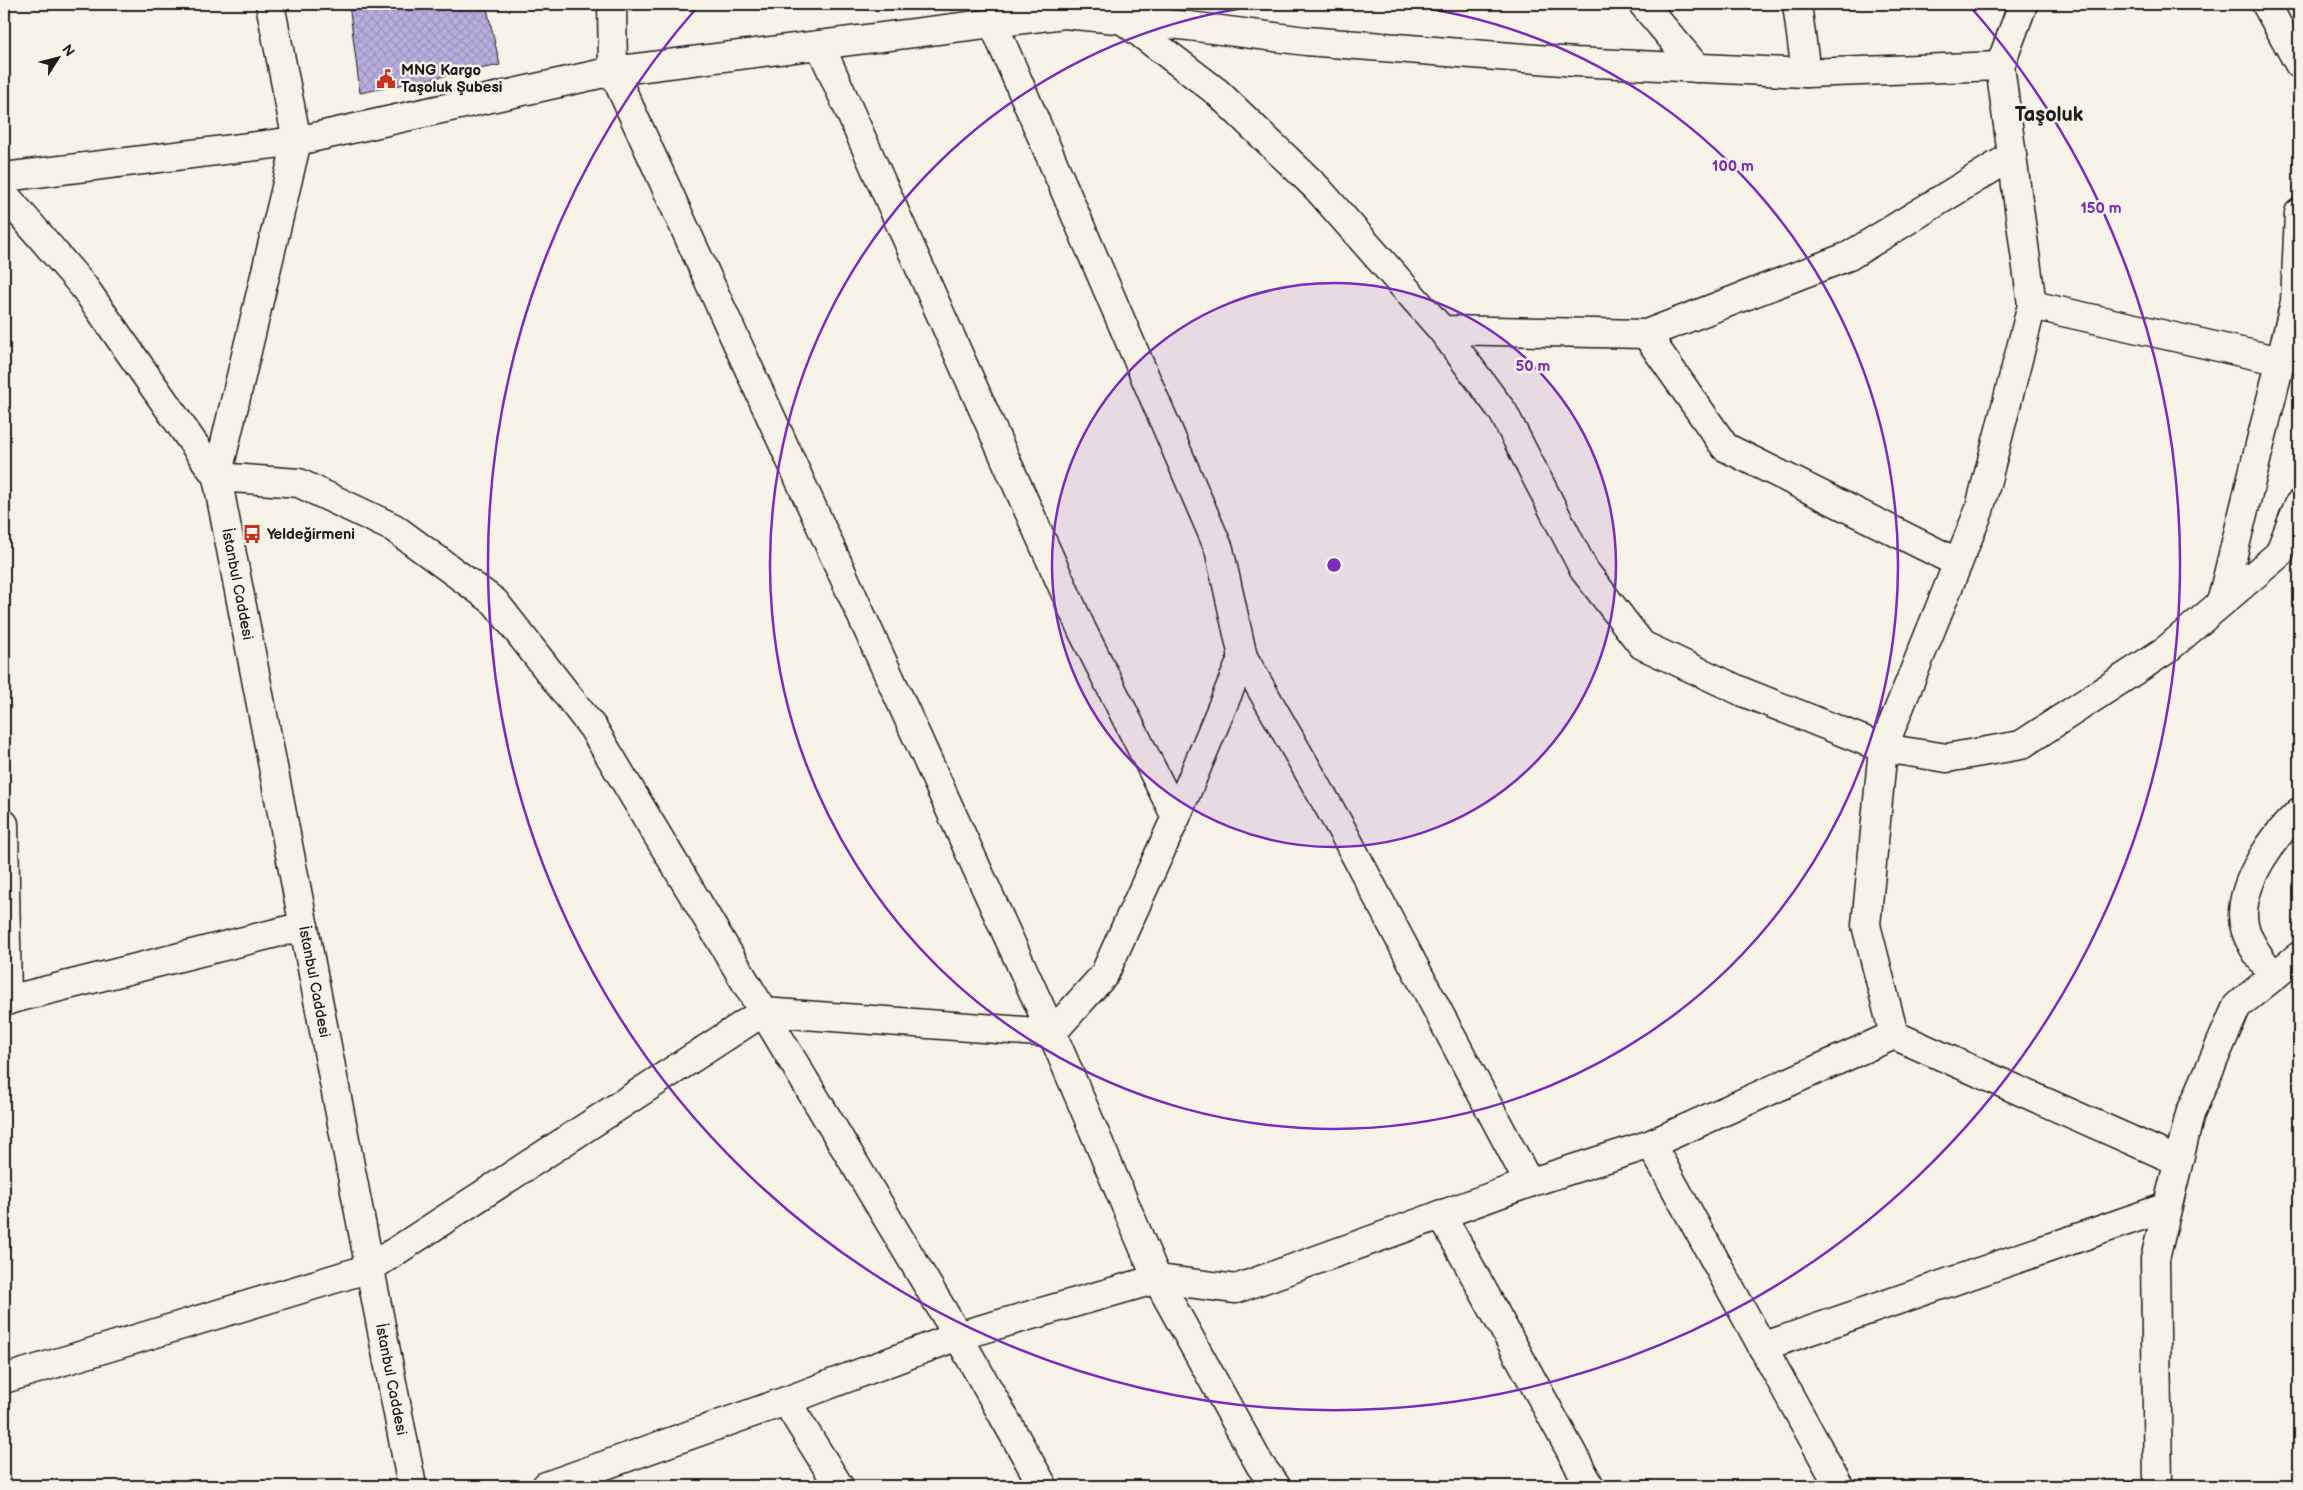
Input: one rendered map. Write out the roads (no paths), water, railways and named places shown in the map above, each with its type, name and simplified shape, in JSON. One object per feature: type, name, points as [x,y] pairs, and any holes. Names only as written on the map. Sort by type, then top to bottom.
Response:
[{"type":"street","points":[[217,478],[296,142],[270,4]]},
{"type":"street","points":[[612,4],[613,71],[1052,1033],[1157,1279],[1260,1465],[1276,1486]]},
{"type":"street","points":[[1644,4],[1697,68]]},
{"type":"street","points":[[1797,4],[1806,73]]},
{"type":"street","points":[[1894,1035],[1866,925],[1883,748],[1979,511],[2032,306],[2000,66],[2023,4]]},
{"type":"street","points":[[2266,4],[2299,64]]},
{"type":"street","points":[[4,177],[296,142],[613,71],[993,23],[1064,9],[1123,20],[1190,15],[1306,41],[1575,62],[1806,73],[2000,66]]},
{"type":"street","points":[[1123,20],[1217,92],[1317,188],[1442,330],[1503,412],[1584,570],[1642,645],[1743,692],[1883,748],[1947,758],[2021,745],[2166,650],[2279,554],[2299,504]]},
{"type":"street","points":[[993,23],[1219,549],[1243,657],[1342,830],[1529,1183]]},
{"type":"street","points":[[820,45],[1082,630],[1176,817]]},
{"type":"street","points":[[1442,330],[1646,334],[1849,256],[2012,156]]},
{"type":"street","points":[[4,194],[84,287],[217,478]]},
{"type":"street","points":[[2220,604],[2295,302],[2299,213]]},
{"type":"street","points":[[2032,306],[2281,362]]},
{"type":"street","points":[[1646,334],[1725,447],[1958,563]]},
{"type":"street","points":[[217,478],[299,483],[394,528],[495,602],[593,728],[958,1336],[1044,1486]]},
{"type":"street","name":"İstanbul Caddesi","points":[[217,478],[412,1486]]},
{"type":"street","points":[[1052,1033],[1104,975],[1176,817],[1243,657]]},
{"type":"street","points":[[2274,976],[2260,958],[2247,933],[2243,915],[2255,872],[2266,850],[2281,830],[2299,812]]},
{"type":"street","points":[[4,824],[6,1001],[304,926]]},
{"type":"street","points":[[2158,1486],[2155,1260],[2190,1114],[2237,1006],[2299,956]]},
{"type":"street","points":[[4,1379],[370,1268],[763,1012],[1052,1033]]},
{"type":"street","points":[[546,1486],[786,1401],[958,1336],[1157,1279],[1236,1289],[1529,1183],[1651,1144],[1894,1035],[2178,1161]]},
{"type":"street","points":[[1651,1144],[1839,1486]]},
{"type":"street","points":[[1762,1346],[2167,1207]]},
{"type":"street","points":[[1442,1214],[1590,1486]]},
{"type":"street","points":[[786,1401],[839,1486]]},
{"type":"place","name":"MNG Kargo Taşoluk Şubesi","points":[[386,79]]},
{"type":"place","name":"Yeldeğirmeni","points":[[252,534]]},
{"type":"district","name":"Taşoluk","points":[[2049,114]]}]
